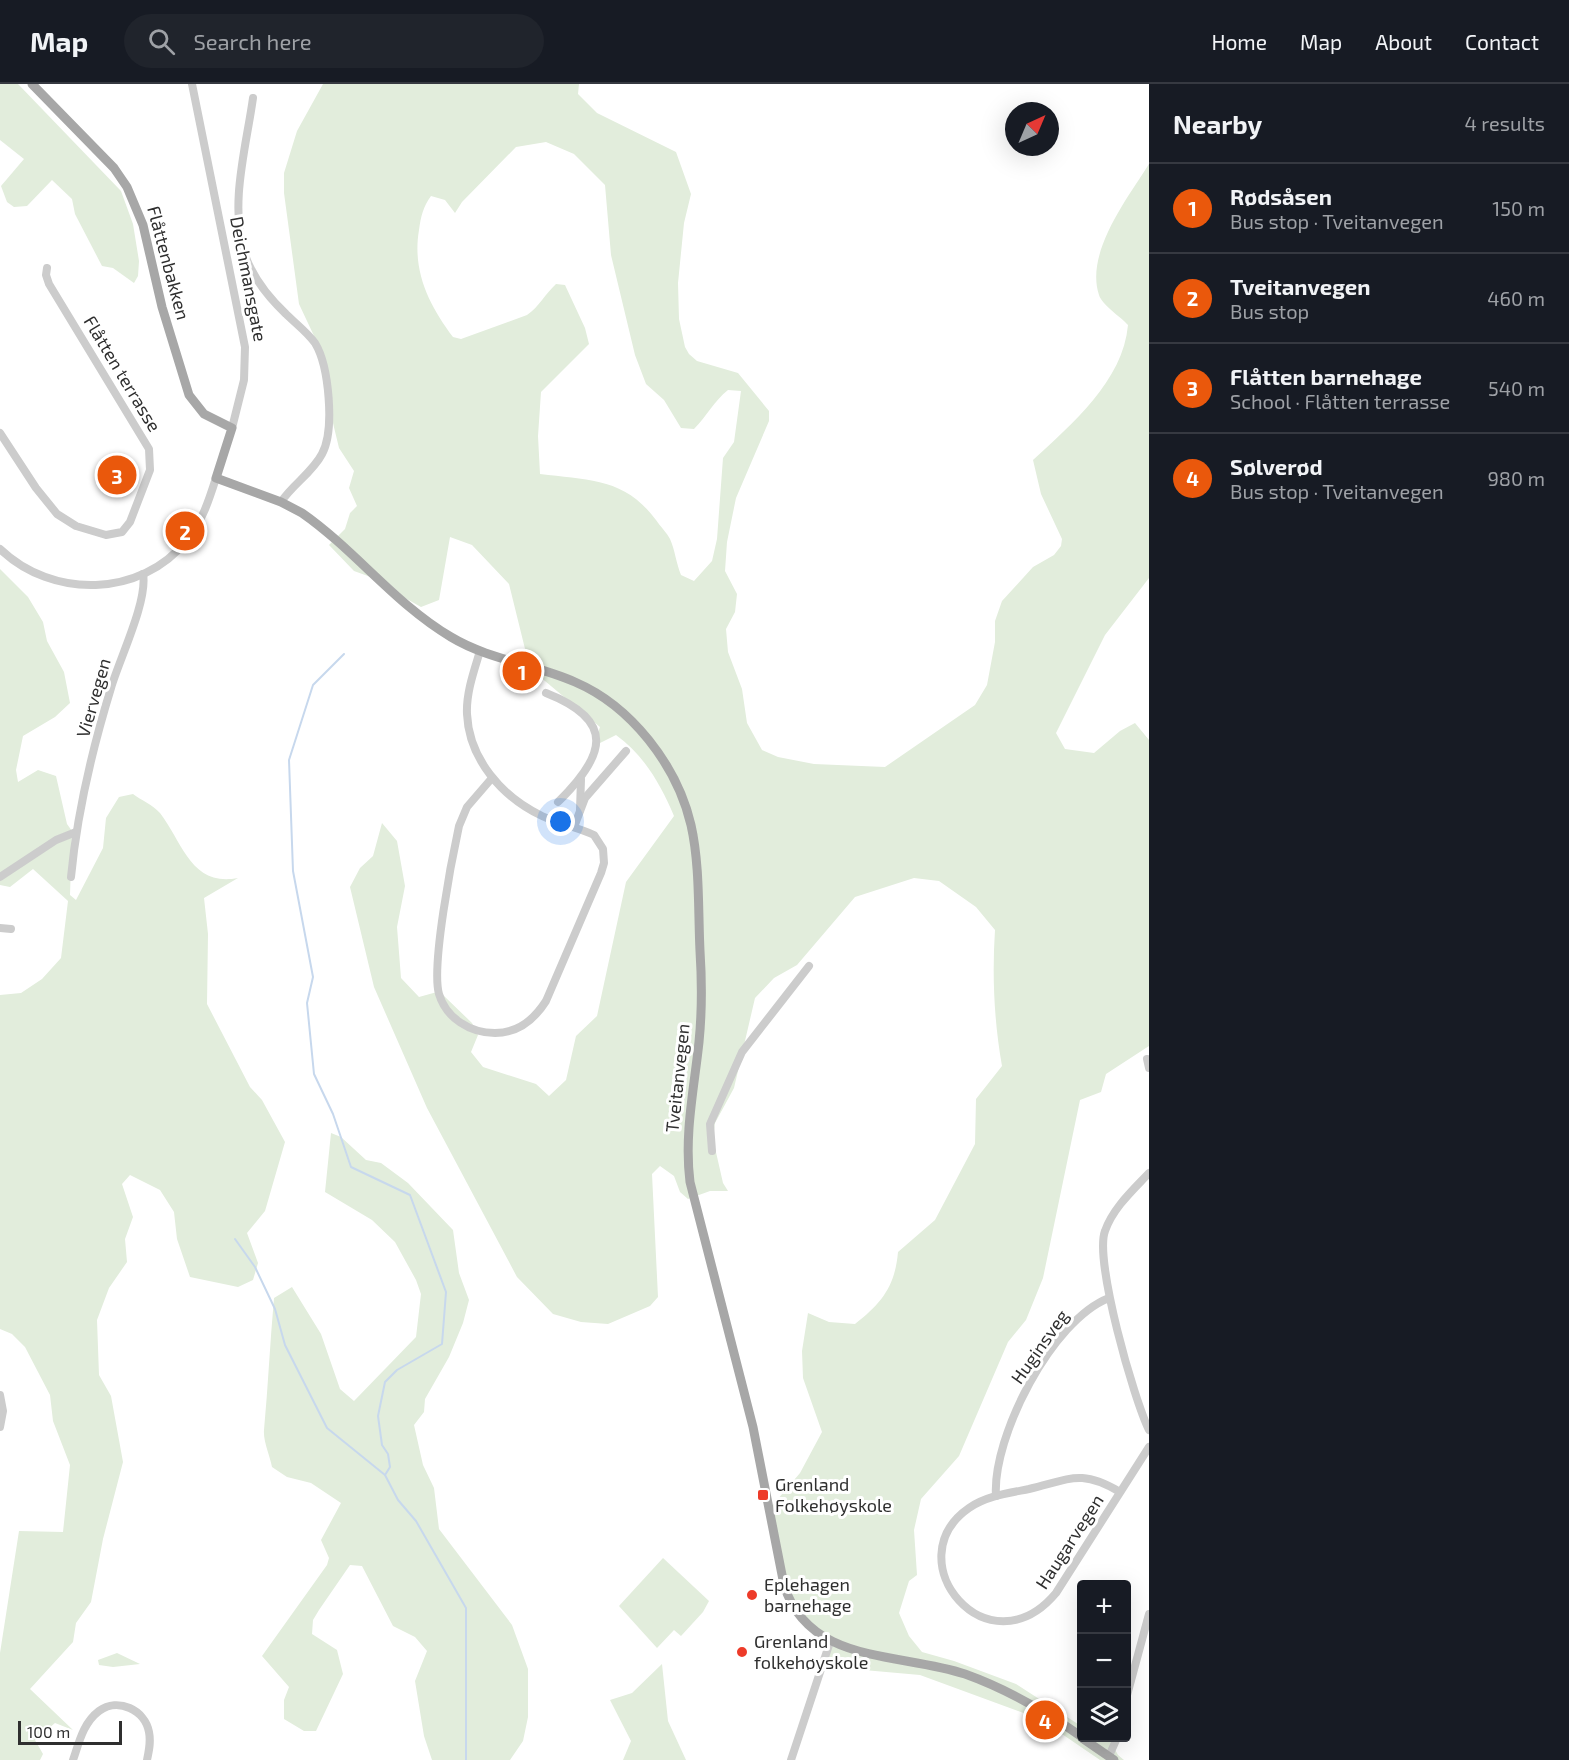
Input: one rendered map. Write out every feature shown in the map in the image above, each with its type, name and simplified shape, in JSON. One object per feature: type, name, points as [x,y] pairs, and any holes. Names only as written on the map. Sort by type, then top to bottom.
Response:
[{"type":"main road","name":"Flåttenbakken","points":[[32,84],[114,168],[127,187],[143,225],[162,307],[189,395],[204,414],[232,428]]},
{"type":"main road","name":"Deichmansgate","points":[[216,478],[232,428]]},
{"type":"main road","name":"Tveitanvegen","points":[[216,478],[281,502],[311,519],[431,624],[480,651],[560,675],[607,700],[632,722],[657,752],[686,807],[694,849],[702,992],[699,1042],[688,1131],[690,1182],[761,1459],[784,1585],[800,1618],[815,1633],[830,1642],[866,1653],[936,1666],[979,1680],[1022,1699],[1077,1734]]},
{"type":"main road","name":"Tveitanvegen","points":[[1089,1742],[1111,1758]]},
{"type":"street","name":"Deichmansgate","points":[[192,84],[245,347],[244,380],[232,428]]},
{"type":"street","points":[[253,98],[238,201],[240,237],[256,279],[270,298],[315,343],[331,420],[328,438],[321,456],[281,502]]},
{"type":"street","name":"Flåtten terrasse","points":[[0,434],[36,488],[64,521],[99,534],[115,535],[122,532],[130,522],[150,470],[149,449],[49,284],[47,268]]},
{"type":"street","points":[[0,549],[29,571],[61,583],[106,584],[143,574],[167,560],[188,539],[206,508],[216,478]]},
{"type":"street","name":"Viervegen","points":[[71,877],[76,832],[110,689],[142,596],[143,574]]},
{"type":"street","points":[[480,651],[472,680],[467,713],[472,742],[492,778],[531,810],[594,835],[603,849],[604,863],[546,1001],[532,1019],[514,1030],[487,1033],[471,1029],[445,1007],[437,979],[459,826],[467,807],[492,778]]},
{"type":"street","points":[[546,693],[577,707],[592,724],[596,748],[593,760],[581,779],[558,802]]},
{"type":"street","points":[[574,827],[580,810],[600,778],[626,751]]},
{"type":"street","points":[[580,810],[581,779]]},
{"type":"street","points":[[0,877],[57,840],[76,832]]},
{"type":"street","points":[[0,928],[11,929]]},
{"type":"street","points":[[712,1151],[710,1124],[742,1052],[809,966]]},
{"type":"street","points":[[1147,1059],[1149,1068]]},
{"type":"street","points":[[1149,1173],[1124,1201],[1104,1232],[1102,1254],[1109,1298],[1149,1430]]},
{"type":"street","name":"Huginsveg","points":[[996,1496],[997,1471],[1002,1452],[1030,1384],[1072,1324],[1087,1308],[1109,1298]]},
{"type":"street","points":[[0,1395],[3,1411],[0,1427]]},
{"type":"street","name":"Haugarvegen","points":[[1120,1492],[1101,1480],[1082,1477],[982,1501],[958,1517],[944,1540],[942,1564],[948,1587],[964,1607],[994,1620],[1024,1619],[1048,1603],[1120,1492],[1149,1447]]},
{"type":"street","points":[[1129,1688],[1149,1614]]},
{"type":"street","points":[[791,1760],[830,1642]]},
{"type":"street","points":[[73,1760],[90,1720],[99,1711],[117,1705],[131,1708],[147,1724],[151,1745],[147,1760]]},
{"type":"street","points":[[1111,1758],[1116,1742]]},
{"type":"green space","points":[[0,84],[18,84],[121,191],[133,224],[139,261],[138,276],[134,283],[113,268],[102,266],[75,214],[72,199],[52,180],[27,206],[14,207],[7,202],[1,186],[24,159],[0,140]]},
{"type":"green space","points":[[323,84],[579,84],[578,94],[597,113],[676,152],[691,194],[684,223],[678,283],[679,319],[685,347],[697,361],[738,373],[769,411],[769,421],[736,498],[727,542],[725,571],[737,594],[735,612],[726,629],[728,652],[742,689],[747,723],[762,750],[778,757],[814,764],[885,767],[975,705],[987,685],[995,642],[995,621],[1002,601],[1033,567],[1054,555],[1061,546],[1062,539],[1041,494],[1033,460],[1079,416],[1106,383],[1117,365],[1128,325],[1108,307],[1099,295],[1096,279],[1098,262],[1110,227],[1149,164],[1149,578],[1105,635],[1056,733],[1065,749],[1094,753],[1120,731],[1135,723],[1149,740],[1149,1046],[1106,1074],[1101,1092],[1080,1100],[1043,1278],[1026,1320],[1008,1342],[959,1456],[921,1499],[914,1530],[917,1575],[909,1581],[899,1613],[909,1636],[922,1652],[1016,1684],[1077,1723],[1077,1742],[1111,1742],[1118,1755],[1124,1760],[1100,1760],[1040,1719],[920,1675],[830,1667],[819,1676],[832,1642],[808,1625],[786,1591],[771,1507],[800,1473],[822,1432],[803,1378],[802,1351],[808,1313],[829,1322],[855,1324],[880,1301],[894,1275],[898,1252],[935,1220],[975,1144],[976,1099],[1002,1066],[994,998],[995,930],[976,907],[939,881],[914,878],[855,897],[797,965],[774,978],[755,998],[734,1088],[715,1123],[713,1139],[723,1183],[728,1191],[710,1191],[688,1199],[680,1192],[674,1176],[660,1166],[652,1174],[658,1297],[650,1306],[608,1324],[581,1322],[553,1314],[517,1277],[427,1108],[374,987],[350,887],[360,868],[373,856],[382,823],[397,841],[405,886],[397,927],[401,978],[419,997],[437,992],[443,995],[472,1023],[478,1035],[471,1052],[483,1067],[536,1084],[549,1096],[566,1080],[576,1036],[597,1016],[626,882],[674,816],[657,782],[635,752],[616,735],[594,746],[600,727],[539,676],[528,661],[509,584],[472,545],[450,537],[439,600],[421,607],[405,598],[390,584],[354,571],[329,545],[345,529],[350,513],[357,506],[349,488],[354,471],[339,448],[326,394],[323,355],[299,304],[284,193],[284,173],[297,131]],"holes":[[[546,142],[574,154],[605,185],[611,255],[635,355],[646,384],[664,400],[681,428],[694,429],[728,390],[741,391],[734,442],[723,458],[717,539],[712,561],[694,581],[681,575],[669,537],[644,506],[632,496],[619,489],[590,480],[540,474],[538,436],[541,392],[589,344],[585,328],[565,285],[556,284],[527,315],[461,339],[453,337],[437,313],[420,273],[417,245],[419,230],[423,212],[431,196],[445,200],[455,213],[462,202],[516,147]]]},
{"type":"green space","points":[[0,569],[28,597],[43,622],[47,641],[64,672],[70,703],[55,717],[23,736],[16,770],[18,782],[38,770],[56,776],[67,824],[72,831],[70,895],[76,900],[103,848],[106,818],[119,797],[133,794],[160,813],[182,849],[199,869],[209,876],[222,879],[238,878],[204,898],[208,934],[207,1004],[250,1087],[262,1100],[285,1142],[265,1211],[247,1233],[258,1263],[253,1280],[238,1287],[190,1277],[177,1239],[174,1212],[160,1190],[130,1175],[122,1184],[133,1217],[125,1239],[127,1262],[109,1288],[97,1320],[99,1375],[111,1396],[123,1462],[103,1539],[91,1602],[76,1623],[73,1642],[30,1689],[73,1730],[55,1723],[35,1740],[43,1754],[40,1760],[0,1760],[0,1653],[19,1531],[63,1532],[70,1465],[53,1421],[50,1395],[25,1347],[12,1334],[0,1329],[0,995],[21,993],[42,979],[61,958],[68,901],[33,869],[10,887],[0,885]]},
{"type":"green space","points":[[331,1133],[341,1137],[366,1160],[381,1163],[408,1183],[453,1230],[459,1273],[469,1300],[463,1323],[449,1357],[425,1399],[424,1412],[414,1425],[423,1465],[434,1488],[439,1529],[512,1625],[528,1669],[528,1717],[523,1741],[510,1760],[432,1760],[424,1736],[415,1681],[427,1651],[415,1637],[393,1626],[362,1566],[350,1565],[313,1620],[312,1634],[337,1650],[343,1674],[316,1731],[304,1731],[284,1719],[284,1700],[289,1687],[262,1656],[327,1565],[329,1558],[321,1540],[341,1503],[311,1483],[287,1477],[272,1467],[264,1430],[274,1298],[292,1287],[321,1334],[340,1389],[354,1401],[416,1337],[421,1294],[395,1242],[372,1220],[325,1192]]},
{"type":"green space","points":[[663,1558],[709,1601],[703,1612],[681,1636],[674,1630],[657,1648],[619,1606]]},
{"type":"green space","points":[[117,1653],[140,1664],[113,1667],[99,1665],[98,1660]]},
{"type":"green space","points":[[662,1664],[668,1721],[686,1760],[623,1760],[631,1741],[610,1700],[632,1693]]},
{"type":"waterway","points":[[344,654],[313,685],[289,760],[293,871],[313,977],[307,1003],[314,1074],[333,1114],[351,1167],[410,1195],[446,1292],[442,1344],[397,1370],[385,1382],[378,1416],[382,1445],[388,1454],[390,1467],[385,1475]]},
{"type":"waterway","points":[[235,1239],[255,1267],[275,1309],[285,1345],[327,1428],[385,1475],[398,1500],[416,1521],[466,1608],[466,1760]]},
{"type":"place","name":"Flåtten barnehage","points":[[117,475]]},
{"type":"place","name":"Tveitanvegen","points":[[185,531]]},
{"type":"place","name":"Rødsåsen","points":[[522,671]]},
{"type":"place","name":"Grenland Folkehøyskole","points":[[763,1495]]},
{"type":"place","name":"Eplehagen barnehage","points":[[752,1595]]},
{"type":"place","name":"Grenland folkehøyskole","points":[[742,1652]]},
{"type":"place","name":"Sølverød","points":[[1045,1720]]}]
